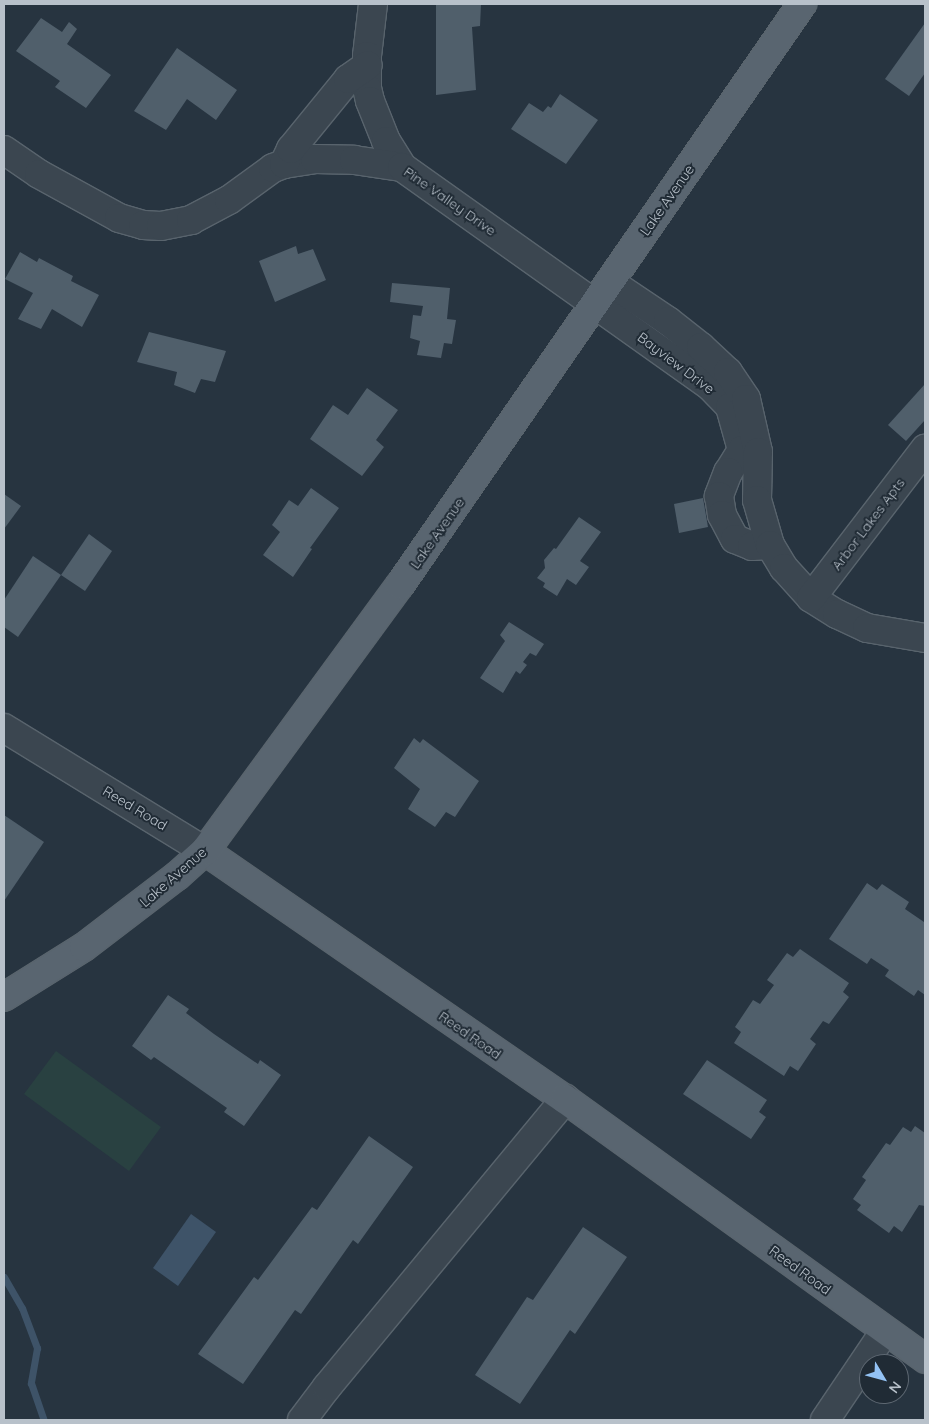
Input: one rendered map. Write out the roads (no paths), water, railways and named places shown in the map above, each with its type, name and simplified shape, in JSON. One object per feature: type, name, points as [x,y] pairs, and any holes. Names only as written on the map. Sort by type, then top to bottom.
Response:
[{"type":"main road","name":"Lake Avenue","points":[[4,997],[84,947],[146,901],[205,851],[400,586],[802,4]]},
{"type":"main road","name":"Reed Road","points":[[205,851],[565,1100],[925,1359]]},
{"type":"street","points":[[373,4],[367,88],[386,141],[402,167]]},
{"type":"street","points":[[284,164],[291,149],[348,79],[368,65]]},
{"type":"street","name":"Pine Valley Drive","points":[[4,150],[39,174],[111,214],[143,225],[161,226],[191,220],[229,200],[273,168],[284,164],[315,159],[354,160],[402,167],[595,304]]},
{"type":"street","name":"Bayview Drive","points":[[610,282],[668,321],[701,348],[728,372],[746,399],[758,452],[757,500],[770,545],[784,568],[811,598],[837,614],[867,628],[925,638]]},
{"type":"street","name":"Bayview Drive","points":[[595,304],[710,386],[730,407],[742,450],[728,472],[718,496],[722,515],[735,540],[752,546],[770,545]]},
{"type":"street","name":"Arbor Lakes Apts","points":[[811,598],[925,449]]},
{"type":"street","name":"Reed Road","points":[[4,728],[205,851]]},
{"type":"street","points":[[302,1420],[327,1387],[565,1100]]},
{"type":"street","points":[[826,1420],[885,1331]]},
{"type":"water","points":[[191,1214],[216,1232],[178,1286],[153,1268]]},
{"type":"waterway","points":[[4,1277],[22,1308],[37,1348],[31,1383],[44,1420]]}]
